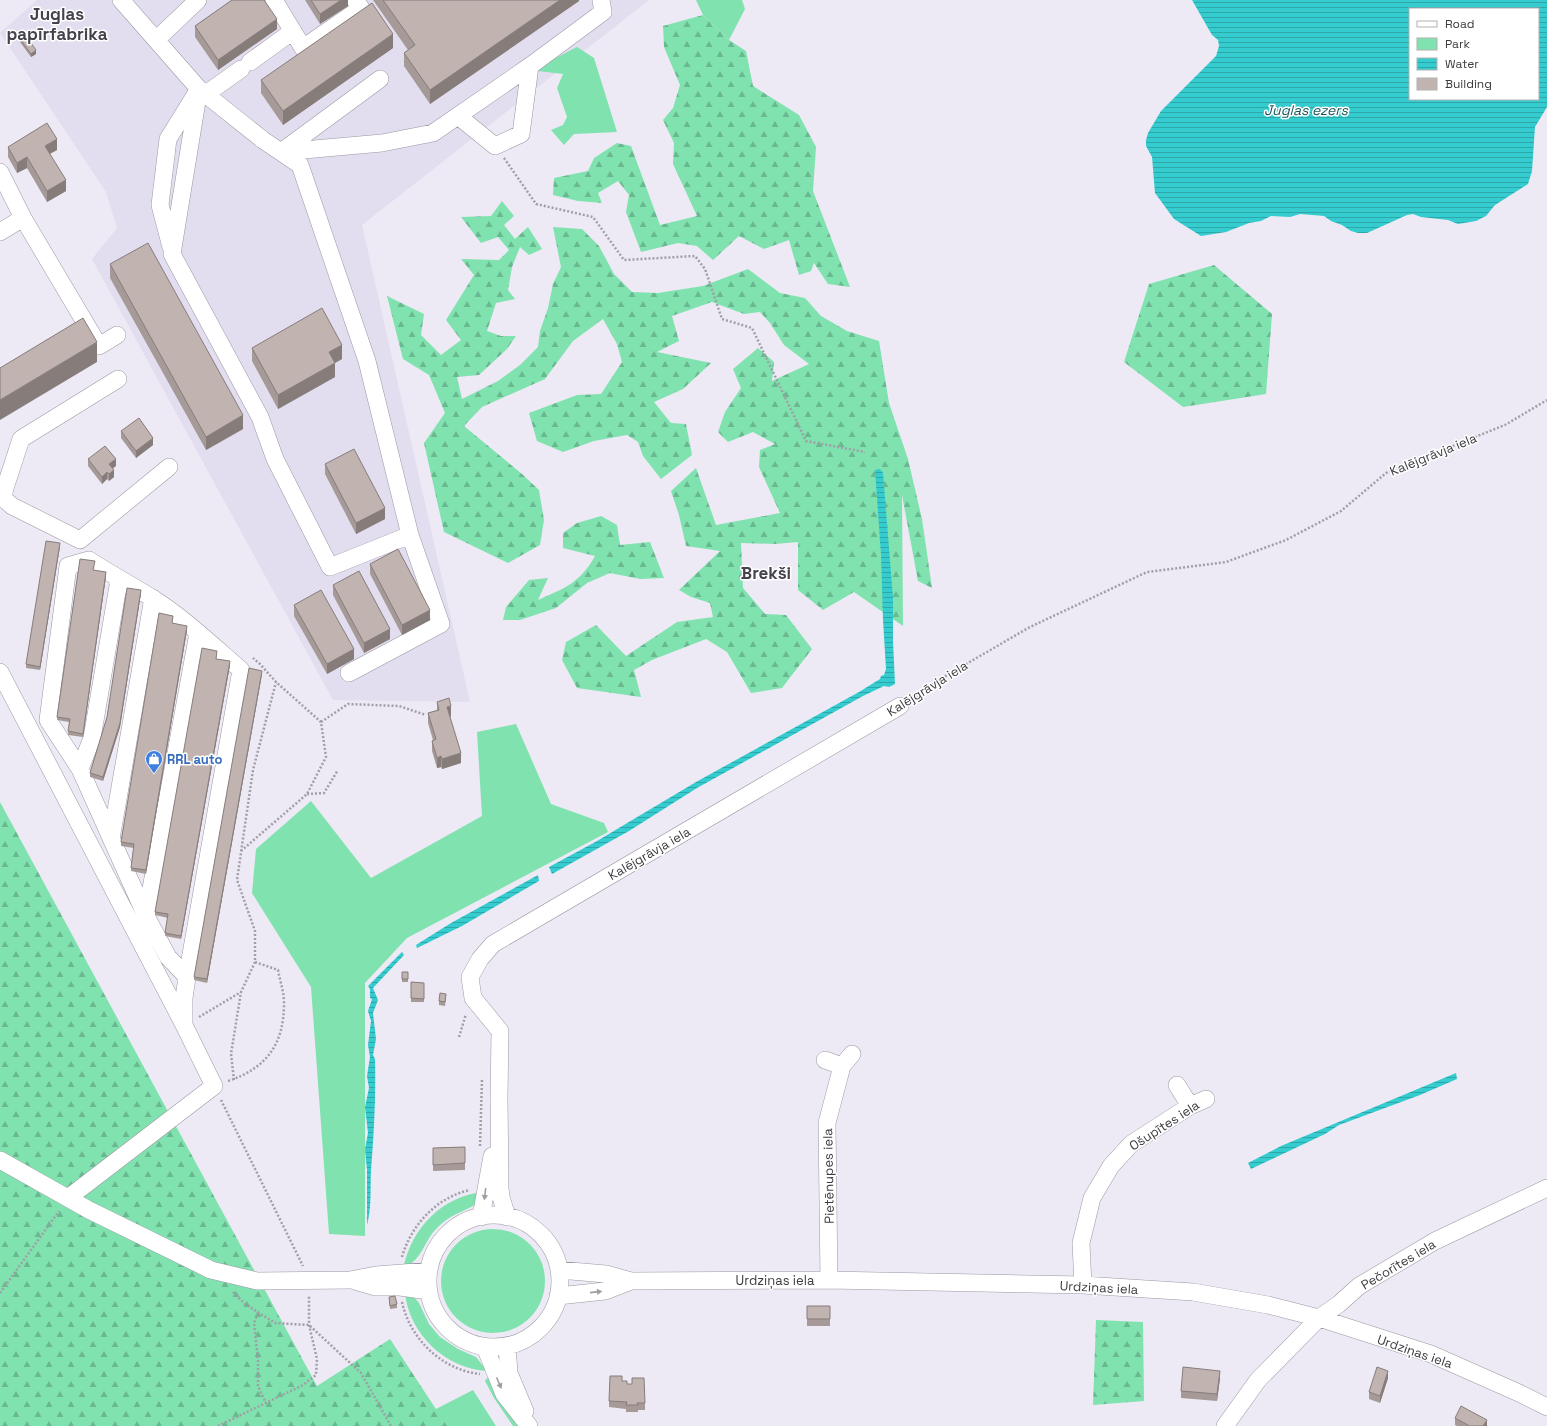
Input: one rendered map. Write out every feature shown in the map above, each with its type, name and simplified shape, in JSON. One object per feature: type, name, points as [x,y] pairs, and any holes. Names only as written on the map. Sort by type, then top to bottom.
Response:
[{"type":"street","points":[[121,0],[202,92],[263,140],[300,165],[367,361],[410,535],[441,624],[349,673]]},
{"type":"street","points":[[156,40],[198,0]]},
{"type":"street","points":[[274,0],[303,48],[361,8],[355,0]]},
{"type":"street","points":[[281,152],[382,143],[433,133],[530,66],[603,12],[601,0]]},
{"type":"street","points":[[293,31],[246,65],[202,92],[168,139],[160,205],[172,254],[260,417],[275,459],[330,567],[410,535]]},
{"type":"street","points":[[458,116],[496,146],[521,134],[530,66]]},
{"type":"street","points":[[281,152],[380,79]]},
{"type":"street","points":[[172,254],[202,92]]},
{"type":"street","points":[[0,172],[23,218],[99,346],[116,335]]},
{"type":"street","points":[[0,232],[23,218]]},
{"type":"street","points":[[118,379],[21,439],[5,488],[4,503],[80,540],[169,467]]},
{"type":"street","points":[[184,1025],[184,998],[187,977],[241,670],[198,633],[153,598],[119,580],[89,560],[68,566],[48,720],[80,769],[146,916],[168,957],[187,977]]},
{"type":"street","points":[[80,769],[92,738],[119,580]]},
{"type":"street","points":[[112,838],[153,598]]},
{"type":"street","points":[[146,916],[198,633]]},
{"type":"street","points":[[0,672],[184,1025],[214,1086],[68,1198]]},
{"type":"street","name":"Kalējgrāvja iela","points":[[473,998],[470,977],[480,959],[493,944],[900,706]]},
{"type":"street","points":[[473,998],[500,1031],[499,1114],[501,1197],[507,1217]]},
{"type":"street","name":"Pietēnupes iela","points":[[824,1060],[847,1060],[827,1123],[829,1280]]},
{"type":"street","points":[[1177,1085],[1190,1106]]},
{"type":"street","name":"Ošupītes iela","points":[[1084,1285],[1081,1243],[1092,1198],[1111,1166],[1131,1144],[1190,1106],[1206,1099]]},
{"type":"street","points":[[481,1217],[499,1114]]},
{"type":"street","points":[[0,1160],[68,1198],[211,1270],[257,1281],[350,1280],[376,1275],[429,1271]]},
{"type":"street","name":"Pečorītes iela","points":[[1225,1426],[1258,1380],[1319,1318],[1339,1304],[1359,1286],[1435,1241],[1547,1188]]},
{"type":"street","points":[[481,1217],[507,1217],[525,1223],[541,1235],[553,1251],[559,1270],[558,1296],[552,1314],[540,1328],[525,1340],[507,1346],[485,1347],[465,1340],[448,1328],[435,1311],[429,1291],[429,1271],[437,1249],[447,1236],[460,1225],[481,1217]]},
{"type":"street","name":"Urdziņas iela","points":[[559,1270],[606,1274],[631,1281],[829,1280],[1084,1285],[1193,1292],[1268,1305],[1319,1318],[1431,1354],[1547,1407]]},
{"type":"street","points":[[350,1280],[376,1287],[429,1291]]},
{"type":"street","name":"Urdziņas iela","points":[[558,1296],[605,1291],[631,1281]]},
{"type":"street","points":[[507,1346],[508,1373],[530,1426]]},
{"type":"street","points":[[485,1347],[504,1394],[530,1426]]},
{"type":"path","points":[[496,146],[536,204],[593,217],[624,260],[695,256],[706,269],[722,318],[752,328],[806,441],[865,452]]},
{"type":"path","name":"Kalējgrāvja iela","points":[[900,706],[942,678],[1030,627],[1147,572],[1226,562],[1286,540],[1341,511],[1386,473],[1505,425],[1547,400]]},
{"type":"path","points":[[234,1080],[231,1054],[241,992],[255,962],[255,931],[237,880],[241,851],[253,770],[276,682],[321,722],[326,757],[307,794],[241,851]]},
{"type":"path","points":[[321,722],[348,704],[398,706],[426,715]]},
{"type":"path","points":[[307,794],[324,793],[338,770]]},
{"type":"path","points":[[218,1426],[302,1385],[316,1375],[317,1359],[309,1325],[309,1280],[214,1086],[234,1080],[260,1065],[272,1054],[282,1030],[284,1002],[278,970],[255,962]]},
{"type":"path","points":[[184,1025],[241,992]]},
{"type":"path","points":[[460,1037],[469,1006],[473,998]]},
{"type":"path","points":[[480,1150],[481,1090],[483,1077]]},
{"type":"path","points":[[401,1260],[404,1248],[412,1232],[423,1218],[442,1201],[454,1195],[472,1190]]},
{"type":"path","points":[[0,1293],[68,1198]]},
{"type":"path","points":[[230,1290],[245,1304],[275,1323],[309,1325],[361,1373],[391,1426]]},
{"type":"path","points":[[401,1296],[404,1308],[414,1332],[431,1352],[452,1366],[483,1374]]},
{"type":"path","points":[[258,1313],[254,1323],[258,1361],[258,1386],[266,1403]]},
{"type":"shaded area","points":[[37,0],[649,0],[362,225],[470,702],[333,700],[92,259],[117,228],[106,192],[0,33]]},
{"type":"green space","points":[[696,0],[742,0],[745,9],[729,40],[703,15]]},
{"type":"green space","points":[[703,15],[729,40],[746,51],[753,86],[799,115],[816,147],[813,191],[850,287],[828,284],[814,263],[811,271],[799,275],[789,240],[764,249],[739,236],[713,260],[697,246],[678,243],[641,252],[626,212],[629,195],[618,181],[598,193],[602,203],[578,201],[553,195],[554,178],[588,171],[594,158],[617,143],[631,146],[660,225],[697,216],[673,164],[674,143],[663,120],[673,108],[680,85],[664,47],[663,26]]},
{"type":"green space","points":[[577,47],[594,58],[617,132],[574,134],[564,145],[551,130],[563,125],[567,117],[557,88],[563,74],[538,71],[546,63]]},
{"type":"green space","points":[[502,201],[514,216],[504,225],[515,239],[528,227],[542,249],[529,255],[520,247],[512,267],[508,290],[515,299],[496,303],[487,331],[501,336],[516,336],[507,349],[479,375],[457,377],[462,399],[498,381],[520,365],[538,347],[540,331],[548,308],[553,284],[561,267],[553,227],[582,229],[599,246],[614,274],[632,292],[658,293],[703,286],[748,269],[780,293],[805,298],[821,316],[847,331],[879,341],[889,403],[908,459],[922,519],[932,588],[918,581],[902,495],[903,626],[854,592],[823,610],[798,590],[798,542],[775,544],[741,543],[743,588],[765,614],[786,615],[812,649],[782,688],[751,693],[727,652],[706,639],[652,660],[634,670],[641,697],[577,688],[562,660],[566,642],[596,625],[626,656],[677,622],[713,617],[710,603],[691,597],[679,590],[720,551],[686,546],[679,515],[671,491],[696,468],[716,525],[780,513],[759,467],[760,450],[775,444],[753,432],[728,442],[718,432],[725,412],[741,388],[733,369],[758,348],[774,362],[772,381],[809,364],[784,345],[770,323],[760,312],[744,314],[712,302],[672,316],[679,341],[657,352],[711,363],[683,389],[654,402],[671,423],[686,424],[692,455],[661,479],[643,456],[638,442],[627,435],[594,441],[563,452],[537,441],[529,413],[577,395],[601,394],[622,362],[617,344],[603,319],[573,341],[545,379],[482,407],[464,426],[539,490],[544,520],[540,545],[508,563],[444,532],[424,443],[445,413],[429,375],[403,359],[387,296],[424,314],[421,335],[441,355],[461,340],[446,320],[474,275],[461,259],[499,260],[509,250],[498,237],[481,243],[461,217],[491,216]]},
{"type":"green space","points":[[1214,265],[1272,314],[1266,394],[1183,407],[1124,362],[1149,284]]},
{"type":"green space","points":[[601,516],[617,525],[620,545],[650,542],[664,578],[640,579],[610,573],[587,583],[556,608],[520,620],[503,620],[506,607],[529,580],[548,578],[538,600],[571,584],[584,573],[595,556],[563,548],[563,533],[577,523]]},
{"type":"green space","points":[[516,724],[551,804],[604,823],[608,832],[407,938],[365,983],[365,1236],[329,1234],[311,987],[252,893],[256,849],[311,801],[371,878],[482,816],[477,732]]},
{"type":"green space","points":[[0,802],[317,1386],[390,1339],[447,1426],[0,1426]]},
{"type":"green space","points":[[482,1192],[475,1205],[442,1223],[433,1232],[416,1259],[405,1267],[404,1265],[408,1251],[414,1238],[431,1216],[454,1200]]},
{"type":"green space","points":[[493,1229],[513,1233],[522,1237],[530,1244],[537,1252],[541,1261],[545,1281],[541,1301],[537,1310],[530,1318],[522,1325],[513,1329],[493,1333],[473,1329],[464,1325],[456,1318],[449,1310],[445,1301],[441,1281],[445,1261],[449,1252],[456,1244],[464,1237],[473,1233]]},
{"type":"green space","points":[[405,1293],[414,1297],[419,1303],[429,1324],[440,1337],[458,1349],[476,1357],[487,1371],[472,1369],[457,1364],[432,1347],[414,1322],[408,1308]]},
{"type":"green space","points":[[1096,1320],[1143,1322],[1144,1401],[1093,1405]]},
{"type":"green space","points":[[487,1378],[491,1379],[520,1426],[513,1426],[494,1398],[485,1381]]},
{"type":"green space","points":[[473,1390],[496,1426],[444,1426],[434,1410]]},
{"type":"water","name":"Juglas ezers","points":[[1192,0],[1547,0],[1547,107],[1535,127],[1532,171],[1528,184],[1495,205],[1486,216],[1476,221],[1458,224],[1448,220],[1421,217],[1413,214],[1407,215],[1367,233],[1358,233],[1331,221],[1324,216],[1300,214],[1290,217],[1271,216],[1261,221],[1249,223],[1226,232],[1201,236],[1174,219],[1155,193],[1152,157],[1146,146],[1146,140],[1148,133],[1161,111],[1216,56],[1219,46],[1218,40],[1212,35]]},
{"type":"water","points":[[879,469],[883,473],[893,598],[895,684],[889,687],[884,686],[863,696],[697,788],[629,831],[552,874],[549,867],[597,841],[696,782],[859,692],[884,675],[886,669],[881,555],[875,470]]},
{"type":"water","points":[[538,875],[539,881],[462,926],[417,948],[416,945],[451,923]]},
{"type":"water","points":[[402,952],[404,955],[373,988],[378,1000],[373,1013],[376,1039],[373,1055],[375,1059],[375,1101],[370,1204],[367,1225],[367,1170],[365,1149],[368,1133],[365,1107],[369,1088],[367,1076],[370,1057],[368,1045],[371,1021],[368,1011],[372,999],[370,998],[370,989],[368,986]]},
{"type":"water","points":[[1456,1073],[1457,1079],[1420,1095],[1339,1125],[1325,1134],[1251,1169],[1248,1163],[1281,1146]]},
{"type":"building","points":[[232,0],[264,0],[277,19],[218,60],[195,26]]},
{"type":"building","points":[[311,0],[341,0],[320,14]]},
{"type":"building","points":[[383,0],[560,0],[430,90],[404,53],[415,45]]},
{"type":"building","points":[[372,3],[393,34],[283,111],[261,80]]},
{"type":"building","points":[[25,35],[36,50],[31,54],[20,39]]},
{"type":"building","points":[[47,123],[57,139],[45,146],[66,180],[47,191],[27,157],[17,163],[8,147]]},
{"type":"building","points":[[148,243],[243,415],[206,437],[110,264]]},
{"type":"building","points":[[322,308],[342,345],[329,352],[335,363],[278,395],[252,348]]},
{"type":"building","points":[[83,318],[97,342],[0,400],[0,368]]},
{"type":"building","points":[[139,418],[153,438],[136,451],[121,431]]},
{"type":"building","points":[[105,446],[116,459],[109,464],[114,470],[109,474],[107,472],[102,477],[88,459]]},
{"type":"building","points":[[354,449],[385,508],[356,523],[325,464]]},
{"type":"building","points":[[46,541],[60,543],[40,667],[26,664]]},
{"type":"building","points":[[398,549],[430,610],[402,625],[370,564]]},
{"type":"building","points":[[80,559],[95,561],[93,570],[106,572],[83,734],[68,731],[70,719],[57,717]]},
{"type":"building","points":[[359,571],[390,629],[364,643],[333,585]]},
{"type":"building","points":[[127,588],[141,590],[120,723],[103,777],[90,773],[107,717]]},
{"type":"building","points":[[321,590],[354,649],[327,664],[294,605]]},
{"type":"building","points":[[159,613],[173,616],[172,623],[187,626],[146,870],[131,868],[134,844],[121,842]]},
{"type":"building","points":[[202,648],[217,651],[216,659],[230,661],[181,936],[165,933],[168,914],[155,912]]},
{"type":"building","points":[[249,668],[262,671],[207,979],[194,977]]},
{"type":"building","points":[[449,698],[451,706],[447,707],[461,753],[442,759],[441,756],[437,758],[432,741],[436,739],[428,713],[439,710],[437,702]]},
{"type":"building","points":[[402,972],[408,972],[408,979],[402,979]]},
{"type":"building","points":[[411,982],[424,983],[424,999],[411,998]]},
{"type":"building","points":[[440,993],[446,994],[445,1002],[439,1001]]},
{"type":"building","points":[[465,1147],[465,1163],[433,1165],[433,1148]]},
{"type":"building","points":[[395,1296],[397,1304],[390,1306],[389,1297]]},
{"type":"building","points":[[807,1306],[830,1306],[830,1319],[807,1319]]},
{"type":"building","points":[[1183,1367],[1220,1371],[1217,1394],[1181,1391]]},
{"type":"building","points":[[1377,1367],[1388,1371],[1380,1396],[1369,1392]]},
{"type":"building","points":[[610,1376],[622,1376],[622,1381],[627,1381],[627,1384],[632,1384],[632,1378],[644,1378],[645,1403],[637,1403],[638,1405],[626,1405],[627,1402],[609,1401]]},
{"type":"building","points":[[1461,1406],[1487,1420],[1483,1426],[1468,1426],[1455,1418]]},
{"type":"place","name":"RRL auto","points":[[154,774]]},
{"type":"district","name":"Juglas papīrfabrika","points":[[57,24]]},
{"type":"district","name":"Brekši","points":[[766,573]]}]
